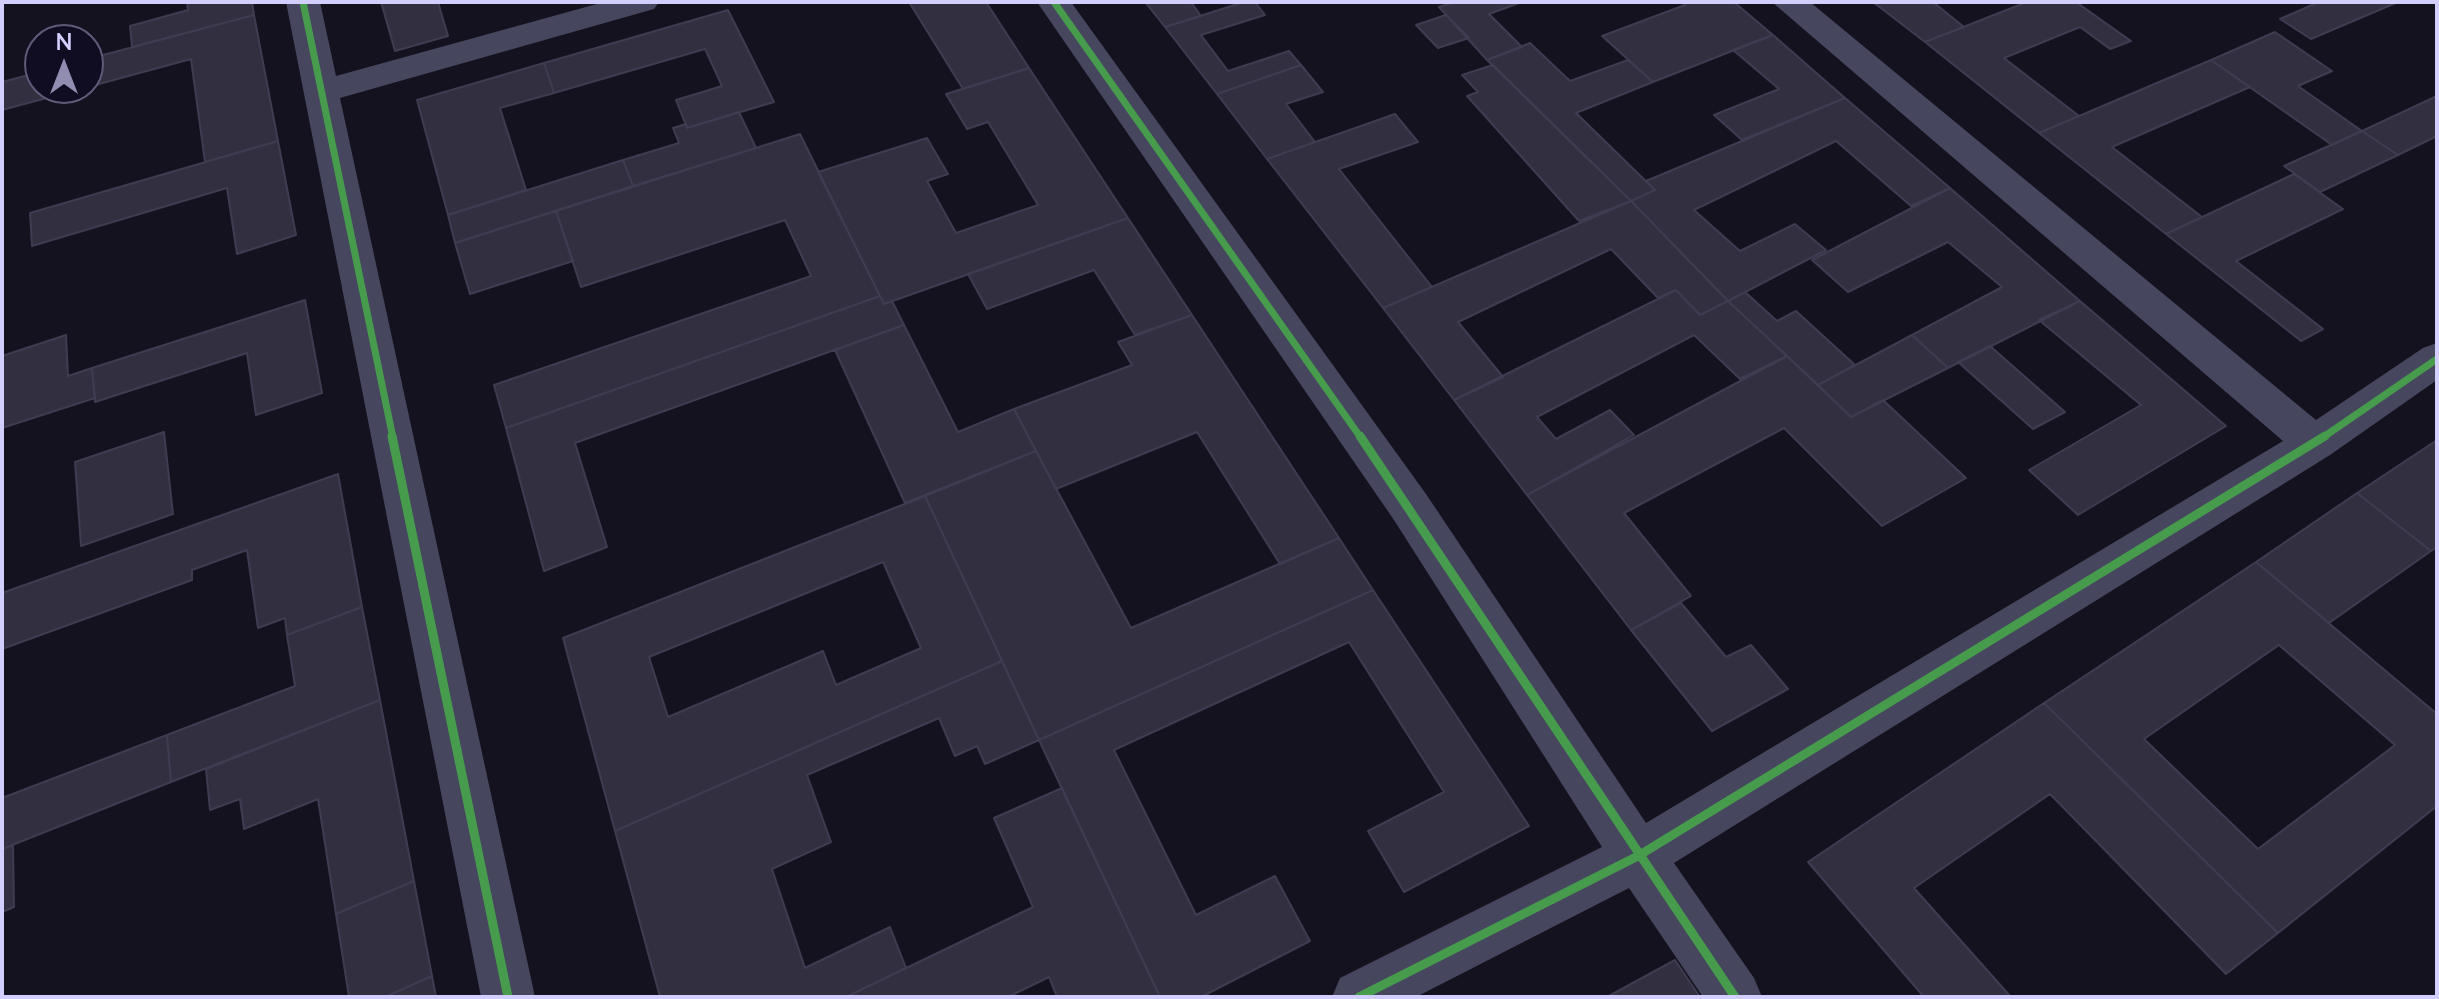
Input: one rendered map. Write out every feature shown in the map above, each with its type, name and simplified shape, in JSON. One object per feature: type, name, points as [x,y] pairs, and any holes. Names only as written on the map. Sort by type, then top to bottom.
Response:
[{"type":"street","points":[[303,2],[508,997]]},
{"type":"street","points":[[322,91],[642,2]]},
{"type":"street","points":[[1054,2],[1410,507],[1638,856],[1735,997]]},
{"type":"street","points":[[1789,2],[2315,443]]},
{"type":"street","points":[[1359,997],[1638,856],[2315,443],[2437,359]]},
{"type":"building","points":[[187,2],[252,2],[254,15],[132,47],[130,26],[188,10]]},
{"type":"building","points":[[381,2],[438,2],[448,36],[395,51]]},
{"type":"building","points":[[909,2],[986,2],[1029,68],[963,89]]},
{"type":"building","points":[[1145,2],[1191,2],[1201,16],[1165,27]]},
{"type":"building","points":[[1244,2],[1255,2],[1265,15],[1201,35],[1228,71],[1289,51],[1301,65],[1217,94],[1165,27]]},
{"type":"building","points":[[1454,2],[1522,2],[1489,14],[1522,47],[1487,60],[1439,7]]},
{"type":"building","points":[[1682,2],[1734,2],[1773,35],[1653,82],[1602,36],[1685,5]]},
{"type":"building","points":[[1873,2],[1933,2],[1964,27],[1925,42]]},
{"type":"building","points":[[2027,2],[2076,2],[2131,41],[2110,49],[2080,27],[2004,58],[2079,116],[2039,133],[1925,42]]},
{"type":"building","points":[[2319,2],[2398,2],[2311,39],[2280,19]]},
{"type":"building","points":[[728,10],[774,102],[687,128],[676,100],[722,86],[705,49],[554,93],[544,63]]},
{"type":"building","points":[[254,15],[278,141],[205,162],[191,59],[104,83],[104,55]]},
{"type":"building","points":[[1446,15],[1469,38],[1438,48],[1416,25]]},
{"type":"building","points":[[2275,32],[2332,71],[2298,86],[2362,131],[2332,145],[2211,60]]},
{"type":"building","points":[[1773,35],[1845,98],[1742,140],[1714,115],[1779,89],[1733,50]]},
{"type":"building","points":[[1530,43],[1570,81],[1628,60],[1653,82],[1576,113],[1655,190],[1631,201],[1487,60]]},
{"type":"building","points":[[2211,60],[2250,87],[2112,147],[2202,217],[2166,234],[2039,133]]},
{"type":"building","points":[[544,63],[554,93],[500,108],[526,190],[448,215],[417,100]]},
{"type":"building","points":[[1301,65],[1323,92],[1286,104],[1315,142],[1267,159],[1217,94]]},
{"type":"building","points":[[1493,65],[1631,201],[1579,221],[1467,96],[1478,92],[1462,75]]},
{"type":"building","points":[[1029,68],[1128,218],[884,304],[818,172],[927,138],[948,174],[927,181],[956,233],[1038,205],[988,122],[967,129],[946,94]]},
{"type":"building","points":[[24,76],[24,104],[2,110],[2,82]]},
{"type":"building","points":[[2437,96],[2437,136],[2398,155],[2362,131]]},
{"type":"building","points":[[1845,98],[1950,188],[1911,206],[1836,141],[1694,210],[1740,251],[1795,224],[1826,250],[1728,301],[1631,201],[1655,190],[1646,181]]},
{"type":"building","points":[[739,112],[756,148],[633,186],[623,160],[679,143],[673,128],[686,124],[687,128]]},
{"type":"building","points":[[1395,114],[1418,142],[1339,169],[1432,287],[1383,308],[1267,159]]},
{"type":"building","points":[[2362,131],[2398,155],[2320,192],[2284,166]]},
{"type":"building","points":[[800,134],[880,296],[506,428],[494,385],[811,276],[785,220],[581,287],[556,211]]},
{"type":"building","points":[[278,141],[296,235],[237,254],[227,188],[32,246],[30,213]]},
{"type":"building","points":[[623,160],[633,186],[455,243],[448,215]]},
{"type":"building","points":[[2294,174],[2343,209],[2236,261],[2323,329],[2301,341],[2166,234]]},
{"type":"building","points":[[1950,188],[2080,301],[1948,368],[1912,335],[2002,287],[1948,242],[1848,292],[1812,260]]},
{"type":"building","points":[[1631,201],[1728,301],[1700,315],[1676,290],[1658,298],[1611,249],[1458,322],[1503,377],[1454,400],[1383,308]]},
{"type":"building","points":[[556,211],[573,261],[470,294],[455,243]]},
{"type":"building","points":[[1128,218],[1192,315],[1135,335],[1094,270],[987,309],[968,274]]},
{"type":"building","points":[[1676,290],[1700,315],[1728,301],[1787,356],[1740,379],[1694,335],[1537,417],[1556,439],[1610,410],[1634,435],[1527,495],[1454,400]]},
{"type":"building","points":[[1745,292],[1777,321],[1796,311],[1855,365],[1818,385],[1728,301]]},
{"type":"building","points":[[880,296],[884,304],[892,301],[904,325],[575,443],[607,547],[544,571],[506,428]]},
{"type":"building","points":[[305,300],[322,393],[256,415],[247,353],[95,402],[92,368]]},
{"type":"building","points":[[2080,301],[2226,426],[2078,515],[2029,470],[2141,405],[2039,320]]},
{"type":"building","points":[[1192,315],[1339,538],[1280,564],[1197,432],[1056,489],[1014,409],[1132,365],[1118,342]]},
{"type":"building","points":[[904,325],[958,432],[1014,409],[1036,451],[905,503],[835,350]]},
{"type":"building","points":[[66,335],[68,376],[92,368],[95,398],[2,428],[2,356]]},
{"type":"building","points":[[1912,335],[1948,368],[1851,417],[1818,385]]},
{"type":"building","points":[[1990,346],[2065,412],[2033,429],[1958,362]]},
{"type":"building","points":[[1787,356],[1851,417],[1883,400],[1966,478],[1882,526],[1784,428],[1624,513],[1691,596],[1631,630],[1527,495]]},
{"type":"building","points":[[164,432],[173,514],[81,546],[75,462]]},
{"type":"building","points":[[2437,440],[2437,547],[2431,551],[2357,493]]},
{"type":"building","points":[[1036,451],[1131,628],[1339,538],[1373,590],[1039,740],[925,496]]},
{"type":"building","points":[[338,474],[362,607],[287,635],[285,618],[258,628],[247,550],[192,570],[192,580],[2,649],[2,593]]},
{"type":"building","points":[[2357,493],[2431,551],[2329,623],[2256,562]]},
{"type":"building","points":[[925,496],[1002,661],[615,831],[563,638]],"holes":[[[883,562],[921,648],[836,685],[823,651],[668,717],[649,657]]]},
{"type":"building","points":[[2256,562],[2437,714],[2437,806],[2278,933],[2044,703]],"holes":[[[2279,645],[2395,745],[2258,849],[2144,739]]]},
{"type":"building","points":[[1373,590],[1529,826],[1404,892],[1368,831],[1444,792],[1349,642],[1114,750],[1196,915],[1275,876],[1310,941],[1201,997],[1160,997],[1039,740]]},
{"type":"building","points":[[1681,603],[1726,657],[1751,645],[1788,689],[1712,731],[1631,630]]},
{"type":"building","points":[[362,607],[380,700],[171,782],[167,735],[295,686],[287,635]]},
{"type":"building","points":[[1002,661],[1039,740],[985,764],[977,746],[955,756],[939,718],[807,775],[831,842],[772,869],[805,968],[890,927],[906,968],[846,997],[660,997],[615,831]]},
{"type":"building","points":[[380,700],[414,881],[336,914],[318,799],[244,829],[240,799],[210,810],[206,769]]},
{"type":"building","points":[[2044,703],[2278,933],[2226,974],[2050,794],[1914,888],[2011,997],[1924,997],[1808,862]]},
{"type":"building","points":[[167,735],[171,782],[2,849],[2,798]]},
{"type":"building","points":[[1062,788],[1160,997],[1057,997],[1049,977],[1008,997],[846,997],[1033,907],[994,818]]},
{"type":"building","points":[[13,845],[14,907],[2,912],[2,849]]},
{"type":"building","points":[[414,881],[432,976],[385,997],[349,997],[336,914]]},
{"type":"building","points":[[1675,960],[1700,997],[1607,997]]},
{"type":"building","points":[[432,976],[436,997],[385,997]]},
{"type":"cycle path","points":[[303,2],[508,997]]},
{"type":"cycle path","points":[[1054,2],[1410,507],[1638,856],[1735,997]]},
{"type":"cycle path","points":[[1359,997],[1638,856],[2315,443],[2437,359]]}]
